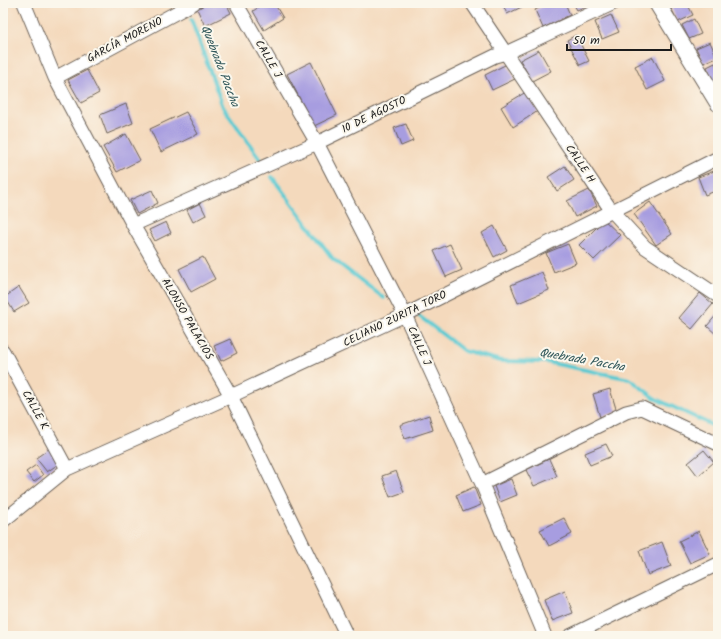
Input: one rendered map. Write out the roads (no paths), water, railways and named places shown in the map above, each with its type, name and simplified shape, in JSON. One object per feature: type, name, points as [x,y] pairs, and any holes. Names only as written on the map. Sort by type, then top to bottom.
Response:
[{"type":"street","name":"ALONSO PALACIOS","points":[[24,3],[55,78],[133,225],[231,396],[347,636]]},
{"type":"street","name":"GARCÍA MORENO","points":[[55,78],[194,3]]},
{"type":"street","name":"CALLE J","points":[[236,3],[317,143],[405,315],[482,484],[545,636]]},
{"type":"street","name":"CALLE H","points":[[472,3],[611,210],[645,247],[718,296]]},
{"type":"street","name":"10 DE AGOSTO","points":[[133,225],[317,143],[495,56],[506,53],[614,3]]},
{"type":"street","points":[[657,3],[718,103]]},
{"type":"street","name":"CELIANO ZURITA TORO","points":[[3,521],[67,469],[231,396],[405,315],[611,210],[718,158]]},
{"type":"street","name":"CALLE K","points":[[3,351],[67,469]]},
{"type":"street","points":[[482,484],[626,412],[642,408],[718,444]]},
{"type":"street","points":[[584,629],[718,564]]},
{"type":"waterway","name":"Quebrada Paccha","points":[[191,19],[223,107],[260,159]]},
{"type":"waterway","name":"Quebrada Paccha","points":[[272,177],[333,259],[384,298]]},
{"type":"waterway","name":"Quebrada Paccha","points":[[419,316],[464,351],[501,361],[546,362],[630,379],[656,399],[718,428]]}]
